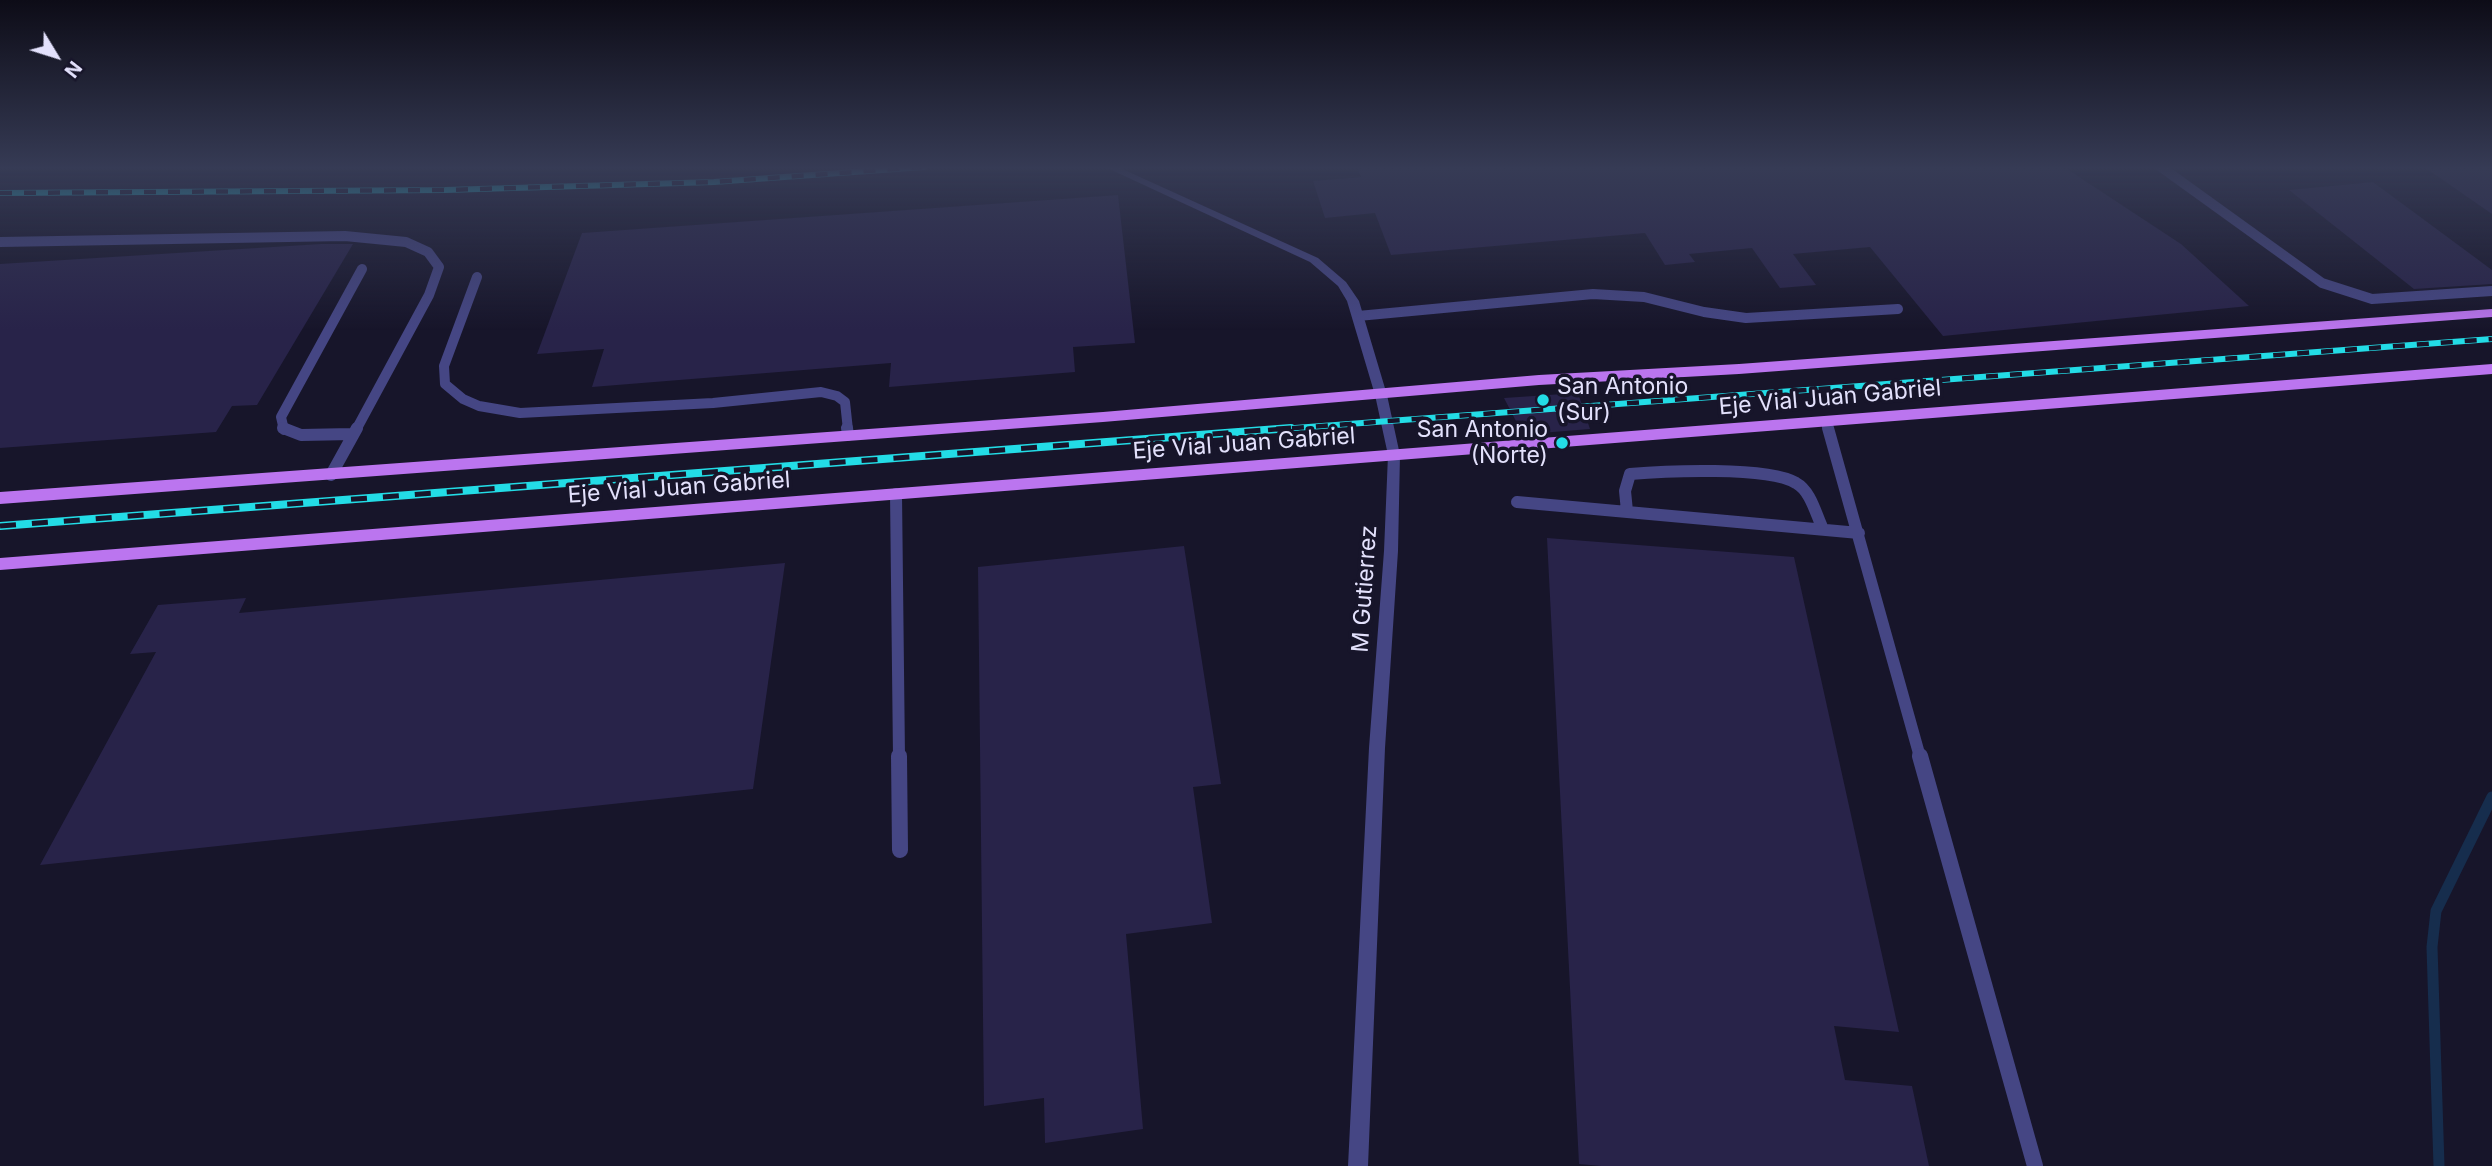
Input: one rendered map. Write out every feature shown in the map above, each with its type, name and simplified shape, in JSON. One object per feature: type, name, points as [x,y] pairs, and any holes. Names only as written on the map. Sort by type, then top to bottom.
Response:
[{"type":"main road","name":"Eje Vial Juan Gabriel","points":[[0,498],[1381,395],[1539,380],[1739,369],[2492,313]]},
{"type":"main road","name":"Eje Vial Juan Gabriel","points":[[0,564],[2492,369]]},
{"type":"street","name":"M Gutierrez","points":[[1229,221],[1314,260],[1342,284],[1353,301],[1358,316],[1381,395],[1394,455],[1391,551],[1377,748],[1359,1166]]},
{"type":"lane","points":[[2237,221],[2322,283],[2347,293],[2372,299],[2492,290]]},
{"type":"lane","points":[[0,242],[345,236],[406,242],[428,252],[439,267],[429,295],[331,475]]},
{"type":"lane","points":[[352,434],[291,433],[281,426],[281,417],[362,269]]},
{"type":"lane","points":[[477,277],[444,366],[445,384],[463,399],[479,406],[520,413],[713,403],[821,392],[837,396],[845,402],[848,435]]},
{"type":"lane","points":[[1358,316],[1592,294],[1644,297],[1704,312],[1746,318],[1898,309]]},
{"type":"lane","points":[[1826,421],[2035,1166]]},
{"type":"lane","points":[[1627,512],[1625,491],[1630,474],[1648,471],[1741,474],[1795,481],[1805,492],[1823,529]]},
{"type":"lane","points":[[896,494],[900,850]]},
{"type":"lane","points":[[1517,502],[1858,533]]},
{"type":"building","points":[[745,221],[1121,221],[1135,343],[1073,347],[1075,372],[889,387],[891,363],[592,387],[604,349],[537,354],[582,233]]},
{"type":"building","points":[[1378,221],[2147,221],[2181,244],[2249,306],[1943,336],[1870,247],[1793,254],[1816,285],[1780,288],[1752,248],[1689,254],[1695,262],[1665,265],[1645,233],[1391,255]]},
{"type":"building","points":[[2329,221],[2426,221],[2492,270],[2492,284],[2414,289]]},
{"type":"building","points":[[353,244],[257,405],[232,406],[216,432],[0,448],[0,264]]},
{"type":"building","points":[[1578,393],[1590,429],[1516,435],[1517,423],[1504,398]]},
{"type":"building","points":[[1547,538],[1794,557],[1899,1032],[1834,1026],[1845,1080],[1912,1086],[1929,1166],[1579,1164]]},
{"type":"building","points":[[1184,546],[1221,784],[1193,787],[1212,923],[1126,934],[1143,1129],[1045,1143],[1044,1098],[984,1106],[978,567]]},
{"type":"building","points":[[785,563],[753,789],[40,865],[156,652],[130,654],[158,605],[246,598],[239,613]]},
{"type":"waterway","points":[[2439,1166],[2432,947],[2436,911],[2492,797]]},
{"type":"railway","points":[[1268,430],[2492,339]]},
{"type":"railway","points":[[0,526],[1291,428]]},
{"type":"place","name":"San Antonio (Sur)","points":[[1543,400]]},
{"type":"place","name":"San Antonio (Norte)","points":[[1562,443]]}]
